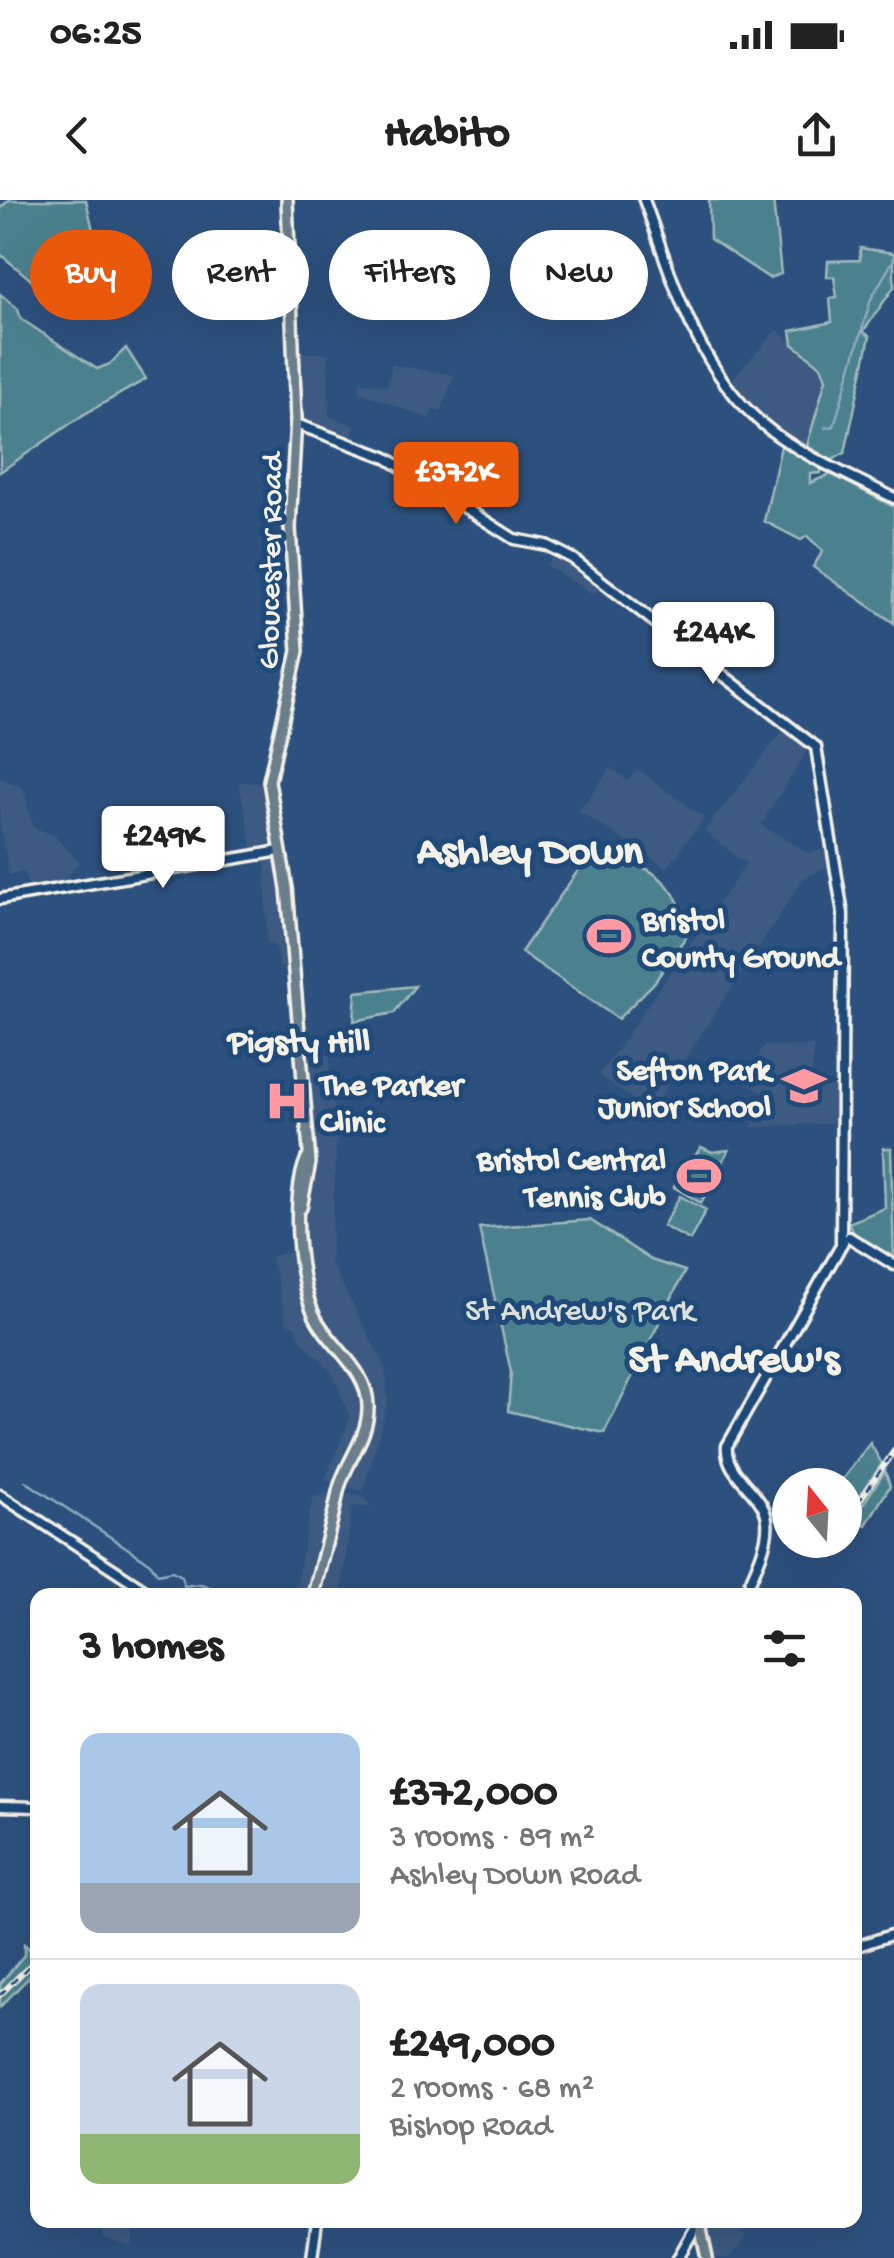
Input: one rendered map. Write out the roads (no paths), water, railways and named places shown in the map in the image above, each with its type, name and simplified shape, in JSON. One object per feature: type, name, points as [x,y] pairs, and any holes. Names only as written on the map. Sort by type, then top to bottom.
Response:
[{"type":"main road","name":"Gloucester Road","points":[[287,200],[296,424],[290,528],[298,652],[269,774],[280,851],[306,1158],[298,1234],[306,1292],[317,1320],[366,1388],[366,1425],[314,1588]]},
{"type":"main road","points":[[644,200],[699,345],[730,392],[788,442],[894,498]]},
{"type":"main road","points":[[296,424],[385,457],[494,528],[573,558],[816,747],[843,914],[840,1122],[845,1237],[726,1446],[731,1466],[766,1514],[768,1523],[746,1588]]},
{"type":"main road","points":[[0,899],[280,851]]},
{"type":"main road","points":[[845,1237],[894,1266]]},
{"type":"main road","points":[[0,1495],[142,1588]]},
{"type":"main road","points":[[0,1806],[30,1807]]},
{"type":"main road","points":[[862,1945],[894,1934]]},
{"type":"main road","points":[[312,2258],[316,2228]]},
{"type":"main road","points":[[678,2258],[697,2228]]},
{"type":"main road","points":[[700,2228],[704,2258]]},
{"type":"waterway","points":[[825,428],[834,426],[871,299],[894,259]]},
{"type":"waterway","points":[[25,1481],[150,1563],[158,1574],[172,1571],[182,1576],[184,1586],[201,1584],[211,1588]]},
{"type":"railway","points":[[862,1497],[894,1451]]},
{"type":"railway","points":[[0,1995],[30,1965]]},
{"type":"place","name":"Bristol County Ground","points":[[609,936]]},
{"type":"place","name":"Sefton Park Junior School","points":[[804,1086]]},
{"type":"place","name":"The Parker Clinic","points":[[287,1101]]},
{"type":"place","name":"Bristol Central Tennis Club","points":[[699,1176]]},
{"type":"district","name":"Ashley Down","points":[[530,847]]},
{"type":"district","name":"Pigsty Hill","points":[[299,1039]]},
{"type":"district","name":"St Andrew's","points":[[734,1355]]},
{"type":"park label","name":"St Andrew's Park","points":[[580,1308]]}]
